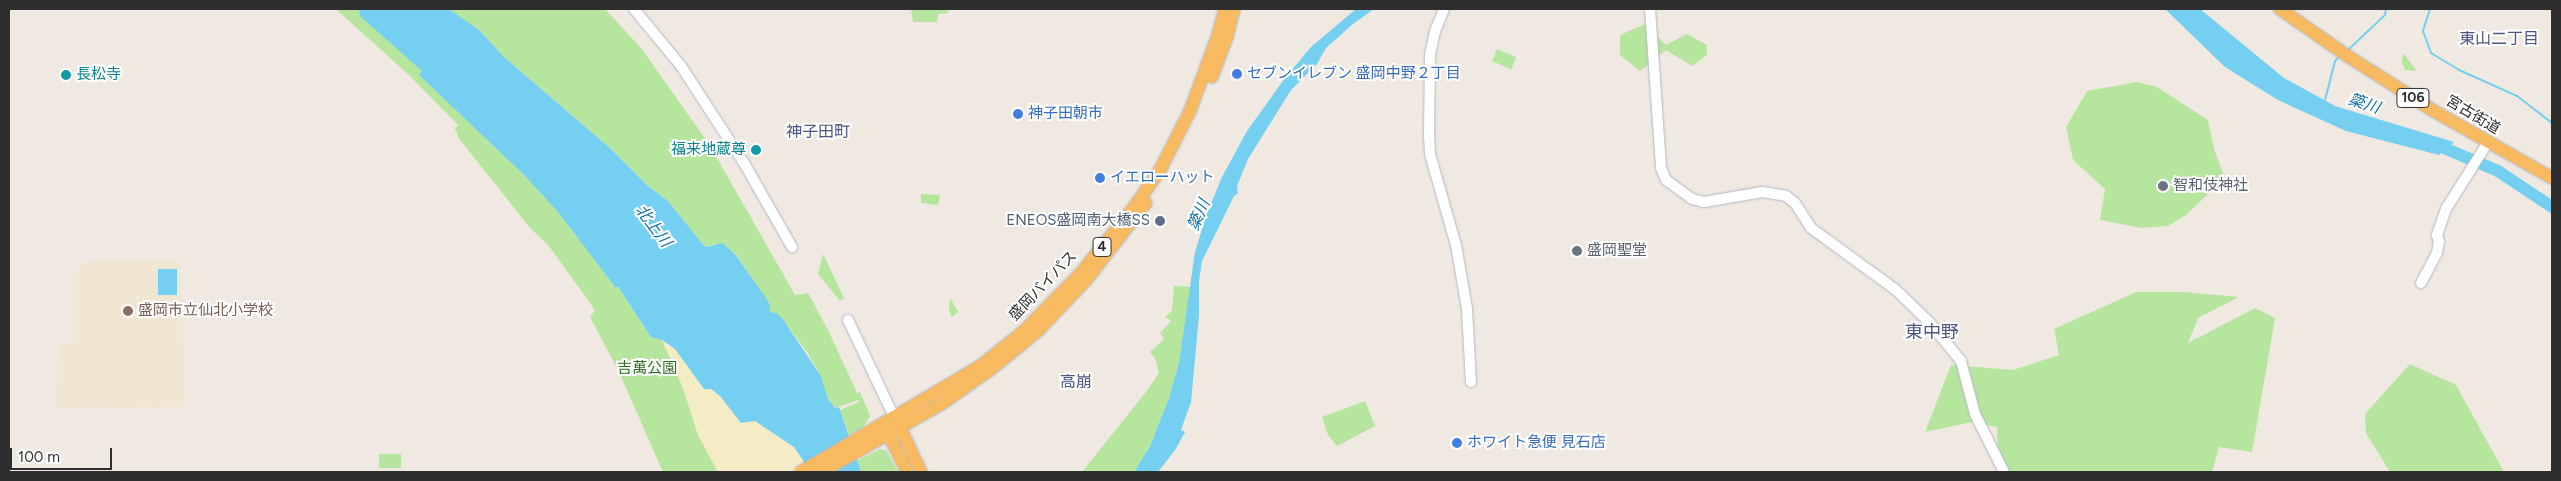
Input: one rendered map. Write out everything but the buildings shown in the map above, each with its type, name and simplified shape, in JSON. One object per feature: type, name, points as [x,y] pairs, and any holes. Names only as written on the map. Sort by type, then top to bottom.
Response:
[{"type":"highway","name":"盛岡バイパス","points":[[821,472],[982,365],[1024,331],[1081,273],[1135,206],[1160,170],[1190,111],[1218,35],[1225,9]]},
{"type":"highway","name":"盛岡バイパス","points":[[891,426],[970,385],[1039,330],[1087,280],[1135,220],[1167,172],[1198,114],[1227,37],[1234,9]]},
{"type":"highway","name":"宮古街道","points":[[2280,9],[2485,148],[2552,178]]},
{"type":"highway","points":[[891,426],[907,472]]},
{"type":"highway","points":[[891,426],[921,472]]},
{"type":"highway","name":"盛岡バイパス","points":[[801,472],[872,438]]},
{"type":"street","points":[[634,9],[681,66],[744,162],[792,247]]},
{"type":"street","points":[[1444,9],[1435,31],[1430,55],[1430,154],[1456,245],[1467,309],[1471,382]]},
{"type":"street","points":[[1650,9],[1661,168],[1666,180],[1692,198],[1704,202],[1762,192],[1786,196],[1795,203],[1811,228],[1896,290],[1930,323],[1961,361],[1975,414],[2004,472]]},
{"type":"street","points":[[2421,283],[2437,253],[2439,242],[2436,235],[2446,209],[2485,148]]},
{"type":"street","points":[[848,320],[891,426]]},
{"type":"shaded area","name":"盛岡市立仙北小学校","points":[[174,260],[181,265],[185,403],[181,407],[55,408],[59,345],[73,344],[73,277],[83,262]]},
{"type":"green space","name":"吉萬公園","points":[[336,9],[359,9],[422,71],[419,75],[523,174],[558,212],[615,287],[617,286],[651,337],[662,340],[683,388],[698,435],[718,472],[663,472],[619,372],[590,317],[595,310],[549,246],[530,228],[460,140],[455,129],[458,125],[410,76]]},
{"type":"green space","points":[[449,9],[605,9],[641,48],[709,144],[795,295],[808,293],[829,332],[857,393],[860,392],[867,408],[870,416],[864,426],[849,436],[840,410],[859,402],[858,400],[835,408],[828,399],[821,376],[807,352],[786,324],[773,312],[769,313],[770,305],[735,253],[715,244],[706,247],[668,201],[648,186],[611,149],[504,57],[479,30]]},
{"type":"green space","points":[[911,9],[946,9],[949,13],[938,14],[937,22],[913,22]]},
{"type":"green space","points":[[1645,24],[1666,45],[1687,34],[1707,45],[1707,55],[1692,66],[1666,50],[1640,71],[1620,55],[1620,35]]},
{"type":"green space","points":[[1497,49],[1516,57],[1511,69],[1492,61]]},
{"type":"green space","points":[[2403,53],[2417,71],[2405,70],[2402,62]]},
{"type":"green space","points":[[2137,82],[2157,87],[2208,120],[2214,149],[2223,173],[2208,194],[2186,215],[2168,226],[2141,228],[2100,220],[2105,189],[2073,160],[2066,127],[2087,91]]},
{"type":"green space","points":[[921,194],[940,195],[938,205],[921,203]]},
{"type":"green space","points":[[823,254],[844,298],[840,301],[818,274]]},
{"type":"green space","points":[[1174,286],[1191,287],[1179,363],[1169,398],[1150,446],[1134,472],[1082,472],[1159,373],[1156,360],[1150,352],[1164,339],[1160,333],[1171,321],[1165,317],[1172,311]]},
{"type":"green space","points":[[2136,292],[2183,292],[2239,297],[2198,318],[2188,343],[2255,308],[2275,318],[2252,452],[2219,447],[2212,472],[1998,472],[1997,427],[1972,422],[1925,432],[1951,365],[2013,370],[2059,355],[2054,329]]},
{"type":"green space","points":[[950,298],[958,312],[952,317],[949,310]]},
{"type":"green space","points":[[2410,364],[2456,385],[2504,472],[2390,472],[2366,433],[2365,414]]},
{"type":"green space","points":[[1365,401],[1375,426],[1337,446],[1328,435],[1322,417]]},
{"type":"green space","points":[[880,449],[887,451],[898,472],[861,472],[857,461]]},
{"type":"green space","points":[[379,454],[401,454],[401,468],[379,468]]},
{"type":"sand","points":[[664,343],[675,349],[704,389],[710,389],[720,396],[741,423],[755,421],[794,447],[811,472],[718,472],[698,435],[683,388]]},
{"type":"water","name":"北上川","points":[[359,9],[449,9],[479,30],[504,57],[611,149],[648,186],[668,201],[706,247],[722,243],[735,254],[766,298],[770,305],[770,312],[776,313],[782,318],[821,376],[828,399],[835,408],[839,407],[861,472],[811,472],[794,447],[755,421],[741,423],[720,396],[711,389],[704,389],[675,349],[662,340],[651,337],[618,287],[615,287],[558,212],[523,174],[419,75],[422,71],[360,16]]},
{"type":"water","points":[[1356,9],[1374,9],[1353,24],[1326,48],[1317,64],[1291,90],[1248,159],[1237,186],[1238,193],[1234,196],[1202,261],[1191,402],[1181,430],[1185,432],[1175,450],[1158,472],[1134,472],[1150,446],[1169,398],[1179,363],[1195,252],[1206,216],[1222,177],[1247,131],[1285,78],[1311,47]]},
{"type":"water","points":[[2165,9],[2200,9],[2284,78],[2335,106],[2454,142],[2439,155],[2346,131],[2278,100],[2225,67]]},
{"type":"water","points":[[158,269],[177,269],[177,295],[158,295]]},
{"type":"waterway","points":[[2349,49],[2385,15],[2386,9]]},
{"type":"waterway","points":[[2430,9],[2423,31],[2431,53],[2459,70],[2517,96],[2552,123]]},
{"type":"waterway","points":[[2325,100],[2335,61],[2338,58]]},
{"type":"waterway","name":"簗川","points":[[2430,142],[2498,171],[2552,207]]},
{"type":"place","name":"セブンイレブン 盛岡中野２丁目","points":[[1237,74]]},
{"type":"place","name":"長松寺","points":[[66,75]]},
{"type":"place","name":"神子田朝市","points":[[1018,114]]},
{"type":"place","name":"福来地蔵尊","points":[[756,150]]},
{"type":"place","name":"イエローハット","points":[[1100,178]]},
{"type":"place","name":"智和伎神社","points":[[2163,186]]},
{"type":"place","name":"ENEOS盛岡南大橋SS","points":[[1160,221]]},
{"type":"place","name":"盛岡聖堂","points":[[1577,251]]},
{"type":"place","name":"盛岡市立仙北小学校","points":[[128,311]]},
{"type":"place","name":"ホワイト急便 見石店","points":[[1457,443]]},
{"type":"district","name":"東山二丁目","points":[[2499,39]]},
{"type":"district","name":"神子田町","points":[[818,132]]},
{"type":"district","name":"東中野","points":[[1932,332]]},
{"type":"district","name":"高崩","points":[[1076,382]]}]
